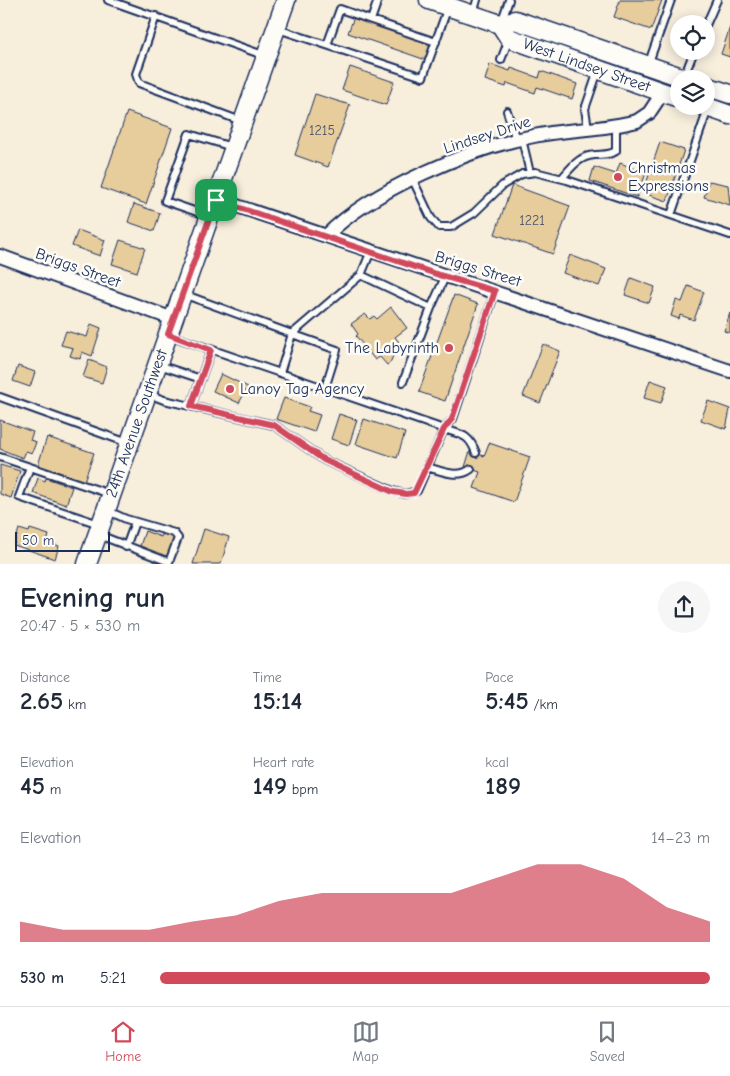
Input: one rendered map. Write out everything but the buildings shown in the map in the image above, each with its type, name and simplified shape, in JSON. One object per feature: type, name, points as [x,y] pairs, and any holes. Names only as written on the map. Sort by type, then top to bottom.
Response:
[{"type":"main road","name":"24th Avenue Southwest","points":[[87,564],[286,0]]},
{"type":"main road","name":"West Lindsey Street","points":[[429,0],[448,6],[475,7],[505,31],[605,72],[670,95]]},
{"type":"main road","name":"West Lindsey Street","points":[[505,31],[515,20],[670,73]]},
{"type":"main road","points":[[605,72],[618,55]]},
{"type":"main road","points":[[715,89],[730,94]]},
{"type":"main road","points":[[715,110],[730,115]]},
{"type":"street","name":"Lindsey Drive","points":[[326,236],[340,222],[367,201],[458,160],[519,140],[636,121],[670,96]]},
{"type":"street","name":"Briggs Street","points":[[216,200],[445,277],[495,291],[730,371]]},
{"type":"street","name":"Briggs Street","points":[[0,256],[170,327]]},
{"type":"lane","points":[[108,0],[267,56]]},
{"type":"lane","points":[[370,20],[378,0]]},
{"type":"lane","points":[[501,60],[509,0]]},
{"type":"lane","points":[[648,66],[671,0]]},
{"type":"lane","points":[[710,15],[717,0]]},
{"type":"lane","points":[[276,29],[423,77],[448,6]]},
{"type":"lane","points":[[327,45],[340,9],[436,42]]},
{"type":"lane","points":[[156,16],[136,74],[139,82],[242,121]]},
{"type":"lane","points":[[588,128],[585,109],[605,72]]},
{"type":"lane","points":[[507,111],[530,173]]},
{"type":"lane","points":[[671,215],[703,115]]},
{"type":"lane","points":[[562,178],[573,166],[588,156],[610,155],[616,152],[616,125]]},
{"type":"lane","points":[[210,216],[165,201],[189,134],[233,147]]},
{"type":"lane","points":[[413,180],[431,218],[439,227],[451,227],[474,213],[502,185],[522,174],[535,172],[562,178],[730,235]]},
{"type":"lane","points":[[280,373],[292,334],[361,275],[371,251]]},
{"type":"lane","points":[[361,275],[431,308]]},
{"type":"lane","points":[[403,382],[445,277]]},
{"type":"lane","points":[[147,394],[274,425],[324,460],[393,492],[414,493],[444,429],[452,419],[495,291]]},
{"type":"lane","points":[[182,294],[337,350],[325,388]]},
{"type":"lane","points":[[170,327],[211,350],[466,436],[472,442],[476,453]]},
{"type":"lane","points":[[191,406],[211,350]]},
{"type":"lane","points":[[156,364],[201,379]]},
{"type":"lane","points":[[0,397],[129,443]]},
{"type":"lane","points":[[0,457],[30,467],[103,516],[126,547],[169,562],[176,549],[178,538],[174,532],[135,522],[103,516],[19,497],[30,467]]},
{"type":"lane","points":[[427,467],[456,475],[465,474],[471,469]]},
{"type":"lane","points":[[126,547],[135,522]]},
{"type":"place","name":"Christmas Expressions","points":[[618,177]]},
{"type":"place","name":"The Labyrinth","points":[[449,348]]},
{"type":"place","name":"Lanoy Tag Agency","points":[[230,389]]},
{"type":"route","points":[[216,200],[439,275],[495,291],[452,419],[444,429],[417,491],[406,494],[393,492],[324,460],[274,425],[191,406],[211,350],[168,334],[216,200]]}]
